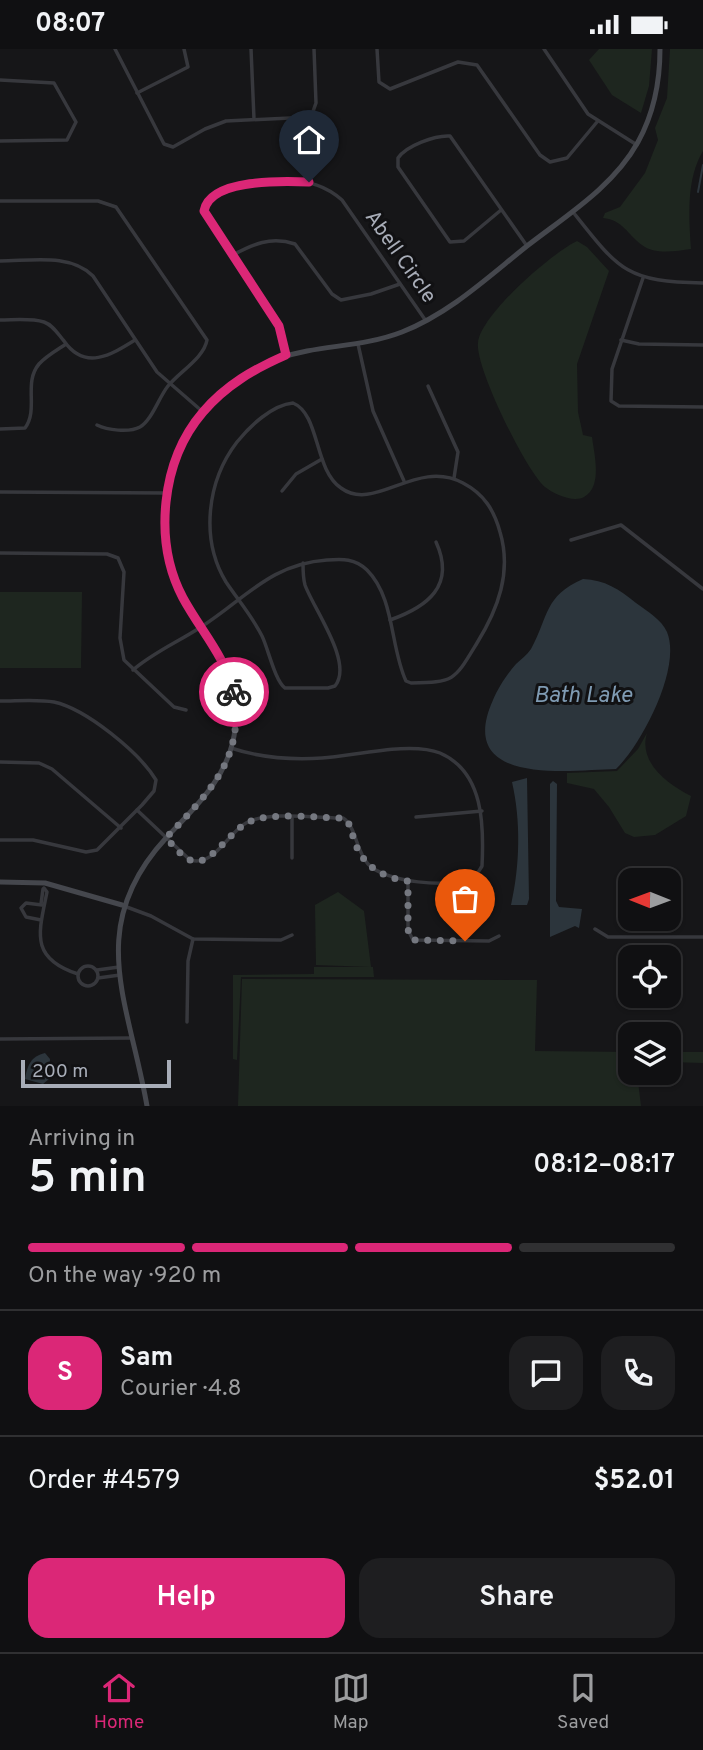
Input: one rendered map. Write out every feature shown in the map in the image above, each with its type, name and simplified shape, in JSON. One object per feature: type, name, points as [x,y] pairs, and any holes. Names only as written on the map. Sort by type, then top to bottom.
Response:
[{"type":"street","points":[[115,49],[164,144],[169,147],[177,146],[216,124],[312,117],[316,103],[314,49]]},
{"type":"street","points":[[137,93],[187,67],[184,49]]},
{"type":"street","points":[[251,49],[254,120]]},
{"type":"street","points":[[377,49],[379,82],[390,89],[458,62],[477,65],[540,155],[550,162],[567,158],[597,122]]},
{"type":"street","points":[[544,49],[580,103],[597,122],[636,145]]},
{"type":"street","points":[[147,1106],[119,967],[117,940],[122,905],[139,870],[212,788],[232,748],[237,718],[234,692],[219,651],[183,598],[172,567],[165,532],[167,493],[178,455],[203,412],[251,372],[286,355],[358,344],[402,332],[426,321],[461,300],[609,181],[636,145],[657,90],[660,49]]},
{"type":"street","points":[[0,81],[54,83],[76,122],[66,140],[0,141]]},
{"type":"street","points":[[501,210],[464,241],[450,242],[398,167],[398,158],[403,151],[442,136],[450,136],[527,246]]},
{"type":"street","name":"Abell Circle","points":[[286,355],[279,326],[204,215],[205,205],[209,200],[244,184],[309,182],[332,191],[342,200],[426,321]]},
{"type":"street","points":[[0,201],[97,201],[116,207],[207,340],[204,350],[168,385],[146,422],[137,428],[104,429],[96,425]]},
{"type":"street","points":[[572,211],[615,262],[643,278],[703,283]]},
{"type":"street","points":[[231,256],[257,242],[286,241],[295,244],[332,294],[341,300],[371,295],[400,284]]},
{"type":"street","points":[[0,261],[62,261],[85,268],[168,385],[203,412]]},
{"type":"street","points":[[643,278],[610,377],[610,396],[615,405],[703,407]]},
{"type":"street","points":[[0,320],[44,322],[52,326],[66,345],[79,355],[102,359],[136,340]]},
{"type":"street","points":[[621,340],[639,344],[703,345]]},
{"type":"street","points":[[358,344],[376,419],[404,481]]},
{"type":"street","points":[[0,429],[25,428],[31,417],[30,385],[34,371],[42,360],[66,345]]},
{"type":"street","points":[[428,386],[458,452],[454,478]]},
{"type":"street","points":[[133,670],[150,655],[202,626],[239,599],[275,573],[303,563],[345,558],[363,567],[376,585],[390,620],[404,676],[411,684],[439,683],[454,677],[492,617],[502,590],[504,570],[501,535],[488,502],[475,490],[454,478],[425,475],[380,492],[350,493],[333,481],[322,459],[306,411],[293,403],[264,416],[244,433],[230,452],[214,489],[210,531],[218,565],[239,599],[260,633],[281,685],[335,686],[340,675],[335,647],[306,587],[303,563]]},
{"type":"street","points":[[282,491],[296,474],[322,459]]},
{"type":"street","points":[[0,492],[167,493]]},
{"type":"street","points":[[572,540],[621,525],[703,589]]},
{"type":"street","points":[[390,620],[422,607],[437,590],[443,562],[436,542]]},
{"type":"street","points":[[0,554],[107,554],[118,558],[124,572],[121,648],[133,670],[174,707],[186,711]]},
{"type":"street","points":[[0,701],[53,702],[83,713],[143,762],[156,780],[153,791],[137,810],[97,850],[86,852],[33,840],[0,840]]},
{"type":"street","points":[[137,810],[190,860],[204,861],[251,820],[292,818],[347,821],[355,842],[369,865],[388,878],[408,881],[462,881],[476,875],[482,866],[482,811],[479,797],[450,759],[430,750],[306,758],[262,757],[232,748]]},
{"type":"street","points":[[0,762],[39,763],[52,769],[121,828]]},
{"type":"street","points":[[416,817],[482,811]]},
{"type":"street","points":[[292,818],[292,859]]},
{"type":"street","points":[[0,881],[44,885],[122,905],[151,916],[192,939],[281,940],[292,935]]},
{"type":"street","points":[[408,881],[408,930],[413,940],[489,941],[499,936]]},
{"type":"street","points":[[44,885],[39,901],[42,905],[40,939],[49,960],[78,974]]},
{"type":"street","points":[[41,920],[26,917],[21,908],[26,903],[42,905]]},
{"type":"street","points":[[595,929],[608,937],[703,937]]},
{"type":"street","points":[[187,1022],[188,961],[192,939]]},
{"type":"street","points":[[78,974],[86,966],[97,970],[119,967]]},
{"type":"street","points":[[78,974],[79,982],[86,986],[94,985],[98,978],[97,970]]},
{"type":"street","points":[[98,978],[120,975]]},
{"type":"street","points":[[0,1039],[133,1038]]},
{"type":"shaded area","points":[[599,49],[652,49],[649,86],[641,113],[612,95],[589,60]]},
{"type":"shaded area","points":[[670,49],[703,49],[703,151],[691,186],[691,249],[666,251],[647,248],[620,225],[603,218],[605,213],[620,207],[645,173],[658,140],[655,128],[667,98]]},
{"type":"shaded area","points":[[577,241],[587,247],[609,271],[577,364],[578,412],[583,435],[592,437],[596,469],[594,486],[580,499],[558,495],[545,487],[526,461],[493,395],[479,355],[478,343],[491,317],[519,286],[551,258]]},
{"type":"shaded area","points":[[0,592],[82,592],[81,668],[0,668]]},
{"type":"shaded area","points":[[647,733],[645,744],[651,763],[664,778],[691,796],[686,816],[655,835],[634,837],[625,833],[594,789],[567,783],[567,773],[617,771],[638,749]]},
{"type":"shaded area","points":[[338,892],[364,911],[371,967],[316,965],[315,905]]},
{"type":"shaded area","points":[[314,967],[373,967],[374,977],[241,977],[237,1060],[233,1059],[233,975],[314,974]]},
{"type":"shaded area","points":[[242,979],[537,980],[535,1051],[618,1052],[618,1085],[638,1085],[641,1106],[238,1106]]},
{"type":"shaded area","points":[[681,1052],[703,1052],[703,1063],[681,1062]]},
{"type":"water","name":"Bath Lake","points":[[583,579],[605,583],[618,590],[654,616],[665,628],[670,647],[669,665],[656,705],[637,743],[616,769],[547,771],[503,760],[489,748],[485,728],[493,700],[509,672],[531,649],[554,600],[561,592]]},
{"type":"water","points":[[527,778],[529,899],[527,905],[511,905],[518,843],[512,782]]},
{"type":"water","points":[[553,781],[557,784],[556,901],[559,907],[582,909],[579,928],[575,926],[550,937],[550,784]]},
{"type":"water","points":[[45,1053],[50,1059],[49,1079],[43,1084],[25,1079],[31,1062]]},
{"type":"waterway","points":[[698,192],[703,165]]},
{"type":"way so far","points":[[234,692],[237,718],[232,748],[226,764],[212,788],[166,838],[190,860],[196,862],[211,856],[234,832],[251,820],[343,818],[351,825],[355,842],[369,865],[388,878],[408,881],[408,930],[413,940],[465,941]]},
{"type":"route","points":[[234,692],[219,651],[183,598],[177,582],[165,532],[167,493],[178,455],[203,412],[234,383],[261,366],[286,355],[279,326],[204,215],[204,211],[209,200],[244,184],[309,182]]}]
